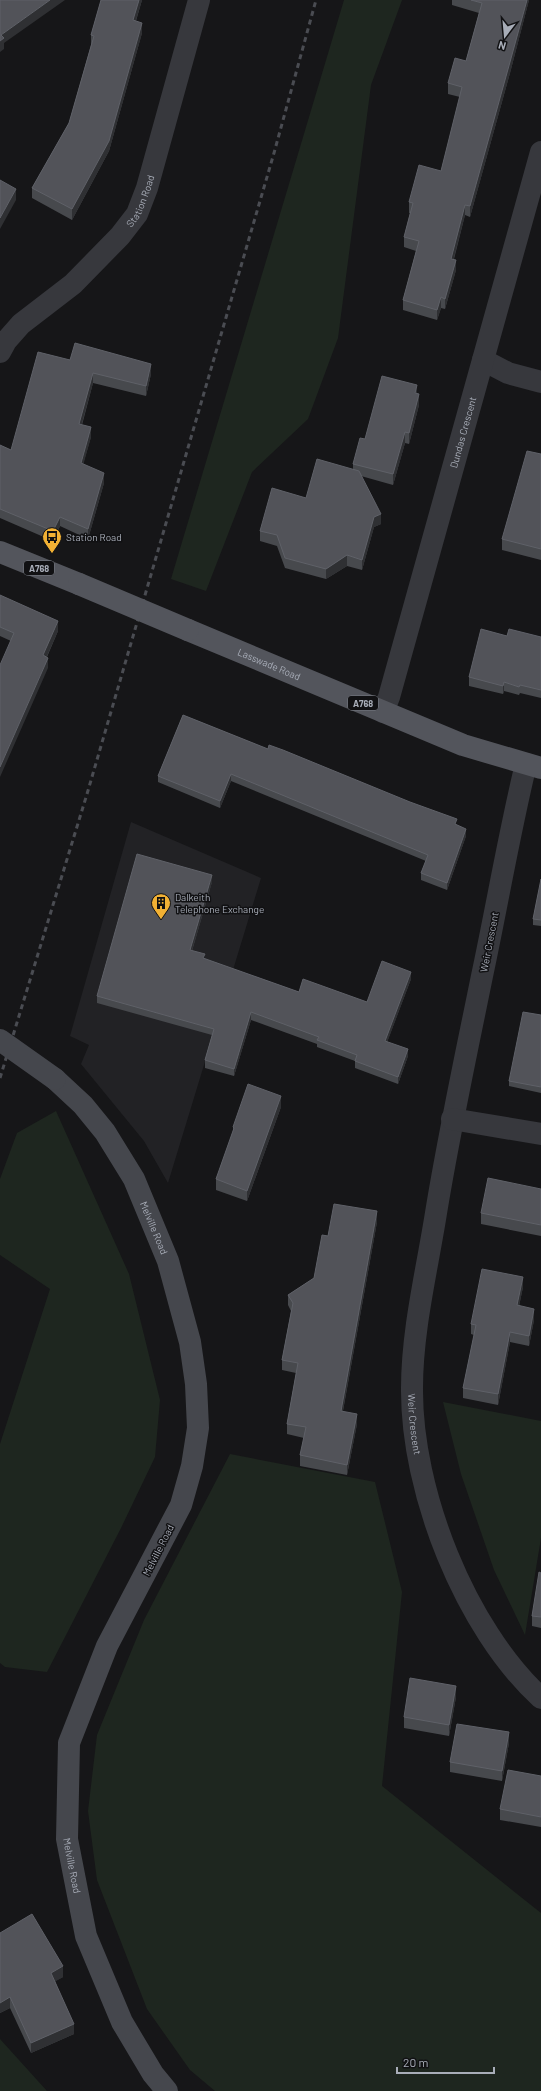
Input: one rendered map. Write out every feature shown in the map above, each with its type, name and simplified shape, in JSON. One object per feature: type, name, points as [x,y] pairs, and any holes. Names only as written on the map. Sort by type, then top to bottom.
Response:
[{"type":"main road","name":"Lasswade Road","points":[[0,552],[463,745],[533,766]]},
{"type":"main road","name":"Melville Road","points":[[0,1040],[55,1079],[83,1105],[105,1132],[134,1179],[168,1261],[190,1342],[196,1384],[198,1428],[192,1466],[181,1505],[107,1646],[69,1743],[67,1839],[86,1936],[122,2022],[153,2074],[167,2091]]},
{"type":"street","name":"Station Road","points":[[0,352],[6,341],[21,324],[88,271],[137,214],[148,188],[198,0]]},
{"type":"street","name":"Dundas Crescent","points":[[383,712],[389,697],[541,152]]},
{"type":"street","points":[[483,360],[508,373],[541,382]]},
{"type":"street","name":"Weir Crescent","points":[[533,766],[452,1119],[416,1341],[412,1388],[416,1444],[427,1495],[446,1551],[472,1605],[503,1657],[541,1698]]},
{"type":"street","points":[[452,1119],[541,1134]]},
{"type":"shaded area","points":[[344,0],[402,0],[371,85],[338,338],[308,419],[252,472],[206,591],[171,579]]},
{"type":"shaded area","points":[[131,822],[261,878],[168,1183],[144,1141],[81,1064],[89,1045],[70,1036]]},
{"type":"shaded area","points":[[56,1111],[129,1274],[160,1400],[155,1457],[121,1528],[47,1672],[5,1667],[0,1663],[0,1444],[50,1289],[0,1255],[0,1179],[17,1133]]},
{"type":"shaded area","points":[[443,1402],[541,1421],[541,1538],[525,1635],[494,1570],[461,1474]]},
{"type":"shaded area","points":[[230,1454],[375,1482],[402,1592],[382,1786],[541,1913],[541,2091],[215,2091],[190,2070],[147,2009],[97,1880],[88,1811],[97,1735],[144,1620]]},
{"type":"shaded area","points":[[0,2039],[47,2091],[0,2091]]},
{"type":"building","points":[[0,0],[50,0],[1,35],[4,38],[0,41]]},
{"type":"building","points":[[101,0],[139,0],[133,20],[142,23],[109,141],[72,209],[32,188],[69,123],[94,36],[91,35]]},
{"type":"building","points":[[471,0],[527,0],[470,206],[465,205],[451,259],[456,260],[445,299],[441,297],[437,310],[403,300],[419,241],[404,237],[413,203],[409,202],[419,165],[441,171],[462,87],[448,83],[455,58],[466,61],[482,3]]},
{"type":"building","points":[[0,180],[16,189],[0,218]]},
{"type":"building","points":[[75,343],[151,364],[146,386],[93,373],[79,424],[91,427],[81,463],[104,473],[88,529],[60,517],[53,531],[0,509],[0,445],[11,450],[38,352],[70,360]]},
{"type":"building","points":[[382,376],[417,385],[415,393],[419,394],[409,433],[405,432],[393,474],[353,464],[360,438],[365,439]]},
{"type":"building","points":[[527,451],[541,454],[541,549],[502,539]]},
{"type":"building","points":[[317,459],[359,471],[381,514],[374,517],[362,560],[347,555],[326,569],[285,558],[277,535],[260,531],[272,488],[306,498]]},
{"type":"building","points":[[0,595],[58,621],[43,655],[48,658],[0,767],[0,665],[14,633],[0,627]]},
{"type":"building","points":[[481,629],[507,636],[509,629],[541,637],[541,690],[520,685],[519,687],[504,682],[503,686],[469,677]]},
{"type":"building","points":[[183,715],[268,749],[269,745],[283,750],[410,802],[457,819],[455,824],[466,829],[447,883],[421,873],[428,855],[231,774],[220,801],[158,776]]},
{"type":"building","points":[[137,854],[212,875],[190,950],[205,954],[203,958],[299,992],[303,979],[367,1002],[382,961],[411,972],[385,1041],[408,1049],[398,1077],[355,1061],[357,1055],[317,1040],[319,1037],[251,1012],[234,1069],[205,1060],[214,1029],[97,996]]},
{"type":"building","points":[[541,879],[541,920],[533,919]]},
{"type":"building","points":[[523,1012],[541,1015],[541,1087],[509,1081]]},
{"type":"building","points":[[248,1084],[281,1096],[247,1191],[216,1179]]},
{"type":"building","points":[[488,1178],[541,1189],[541,1225],[481,1213]]},
{"type":"building","points":[[334,1204],[377,1211],[341,1411],[357,1414],[347,1465],[300,1455],[306,1427],[287,1424],[298,1363],[282,1360],[293,1303],[288,1295],[314,1278],[322,1235],[328,1236]]},
{"type":"building","points":[[482,1269],[523,1277],[517,1305],[534,1309],[529,1336],[510,1332],[498,1394],[463,1388],[476,1325],[471,1324]]},
{"type":"building","points":[[539,1572],[541,1573],[541,1617],[532,1616]]},
{"type":"building","points":[[410,1678],[456,1686],[449,1725],[404,1717]]},
{"type":"building","points":[[457,1724],[509,1732],[502,1771],[450,1762]]},
{"type":"building","points":[[508,1770],[541,1776],[541,1817],[500,1809]]},
{"type":"building","points":[[32,1914],[63,1966],[51,1973],[74,2024],[31,2043],[10,1997],[0,2003],[0,1933]]},
{"type":"railway","points":[[0,1078],[87,794],[274,153],[316,0]]},
{"type":"place","name":"Station Road","points":[[52,554]]},
{"type":"place","name":"Dalkeith Telephone Exchange","points":[[161,920]]}]
